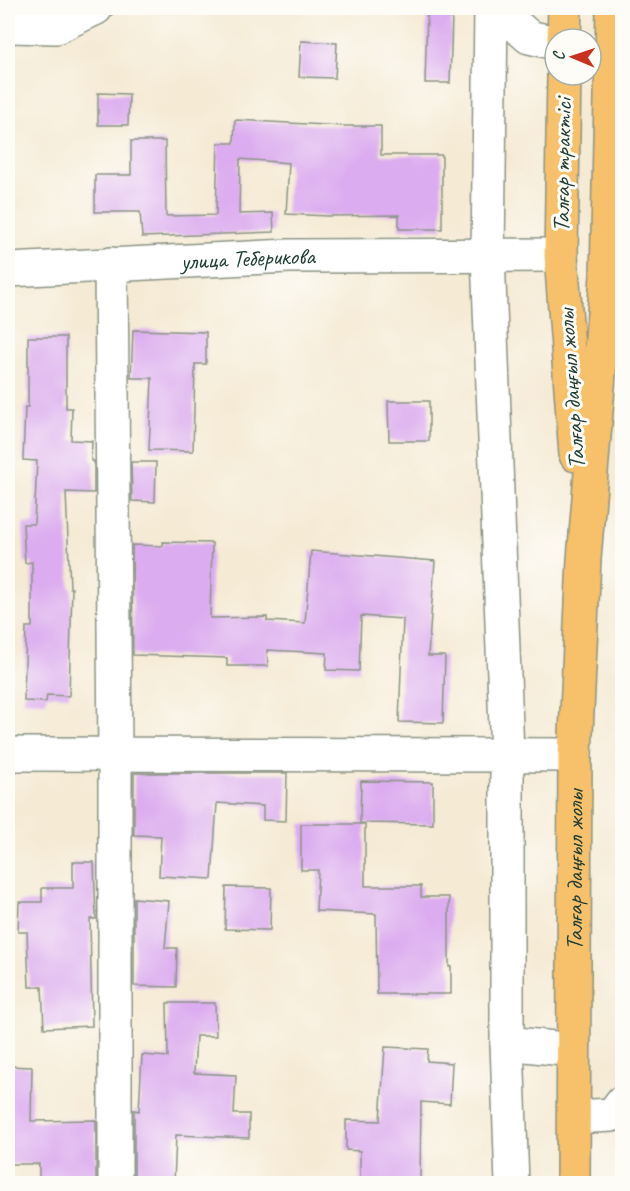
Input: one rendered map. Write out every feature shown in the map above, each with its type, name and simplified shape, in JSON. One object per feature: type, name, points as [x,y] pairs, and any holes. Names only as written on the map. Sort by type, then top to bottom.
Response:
[{"type":"main road","points":[[564,27],[565,8]]},
{"type":"main road","name":"Талғар даңғыл жолы","points":[[573,1184],[575,754],[584,559],[607,276],[617,41],[613,8]]},
{"type":"main road","name":"Талғар трактісі","points":[[561,255],[564,87]]},
{"type":"main road","name":"Талғар даңғыл жолы","points":[[561,255],[584,559]]},
{"type":"street","points":[[8,26],[56,27],[96,8]]},
{"type":"street","points":[[491,8],[488,255],[507,754],[507,1043],[512,1184]]},
{"type":"street","points":[[496,8],[529,37],[543,40]]},
{"type":"street","name":"улица Теберикова","points":[[8,270],[290,256],[561,255]]},
{"type":"street","points":[[111,264],[115,754],[115,1184]]},
{"type":"street","points":[[8,754],[575,754]]},
{"type":"street","points":[[507,1043],[573,1050]]},
{"type":"street","points":[[574,1118],[612,1115],[622,1102]]},
{"type":"building","points":[[427,13],[452,14],[450,83],[425,83]]},
{"type":"building","points":[[301,41],[337,43],[335,78],[299,77]]},
{"type":"building","points":[[98,93],[129,94],[128,125],[98,125]]},
{"type":"building","points":[[235,120],[381,126],[381,155],[442,155],[442,229],[399,229],[399,215],[286,214],[289,163],[240,159],[239,214],[273,213],[274,232],[142,237],[140,212],[95,212],[95,175],[131,175],[131,141],[165,141],[166,216],[216,215],[218,143],[234,143]]},
{"type":"building","points":[[133,330],[206,332],[206,364],[195,364],[193,451],[149,450],[152,378],[131,378]]},
{"type":"building","points":[[28,337],[66,337],[66,408],[72,408],[71,440],[92,441],[91,461],[94,461],[94,493],[66,492],[70,588],[72,588],[69,696],[47,695],[46,702],[24,701],[26,627],[32,627],[32,562],[25,563],[23,524],[34,524],[37,461],[23,460],[25,407],[28,407]]},
{"type":"building","points":[[388,401],[429,401],[429,441],[389,441]]},
{"type":"building","points":[[131,462],[156,462],[155,502],[132,501]]},
{"type":"building","points":[[163,542],[212,543],[210,618],[267,617],[267,621],[305,623],[311,551],[435,561],[428,656],[445,656],[443,723],[399,722],[403,619],[361,616],[359,671],[326,670],[327,653],[267,650],[268,666],[227,666],[227,658],[133,655],[132,545],[163,546]]},
{"type":"building","points":[[134,773],[287,773],[286,821],[263,820],[263,806],[217,803],[212,879],[159,876],[161,836],[134,835]]},
{"type":"building","points":[[361,781],[433,782],[433,824],[360,823]]},
{"type":"building","points":[[301,824],[365,824],[365,886],[421,886],[421,897],[449,897],[451,994],[377,994],[376,914],[316,911],[318,870],[301,870]]},
{"type":"building","points":[[73,862],[94,862],[96,919],[90,919],[92,1026],[44,1028],[42,987],[29,987],[27,932],[18,932],[19,902],[42,902],[42,888],[73,888]]},
{"type":"building","points":[[226,887],[271,888],[270,930],[225,929]]},
{"type":"building","points":[[134,898],[169,901],[165,948],[177,948],[176,987],[134,986]]},
{"type":"building","points":[[167,1003],[215,1003],[216,1036],[196,1036],[194,1073],[236,1075],[234,1114],[249,1114],[249,1138],[176,1135],[174,1184],[134,1184],[134,1110],[139,1111],[142,1055],[168,1057]]},
{"type":"building","points":[[385,1047],[428,1049],[427,1061],[452,1063],[450,1104],[421,1102],[420,1184],[360,1184],[360,1151],[346,1150],[346,1120],[380,1121]]},
{"type":"building","points":[[8,1066],[32,1067],[31,1121],[96,1120],[96,1184],[39,1184],[39,1164],[8,1164]]}]
